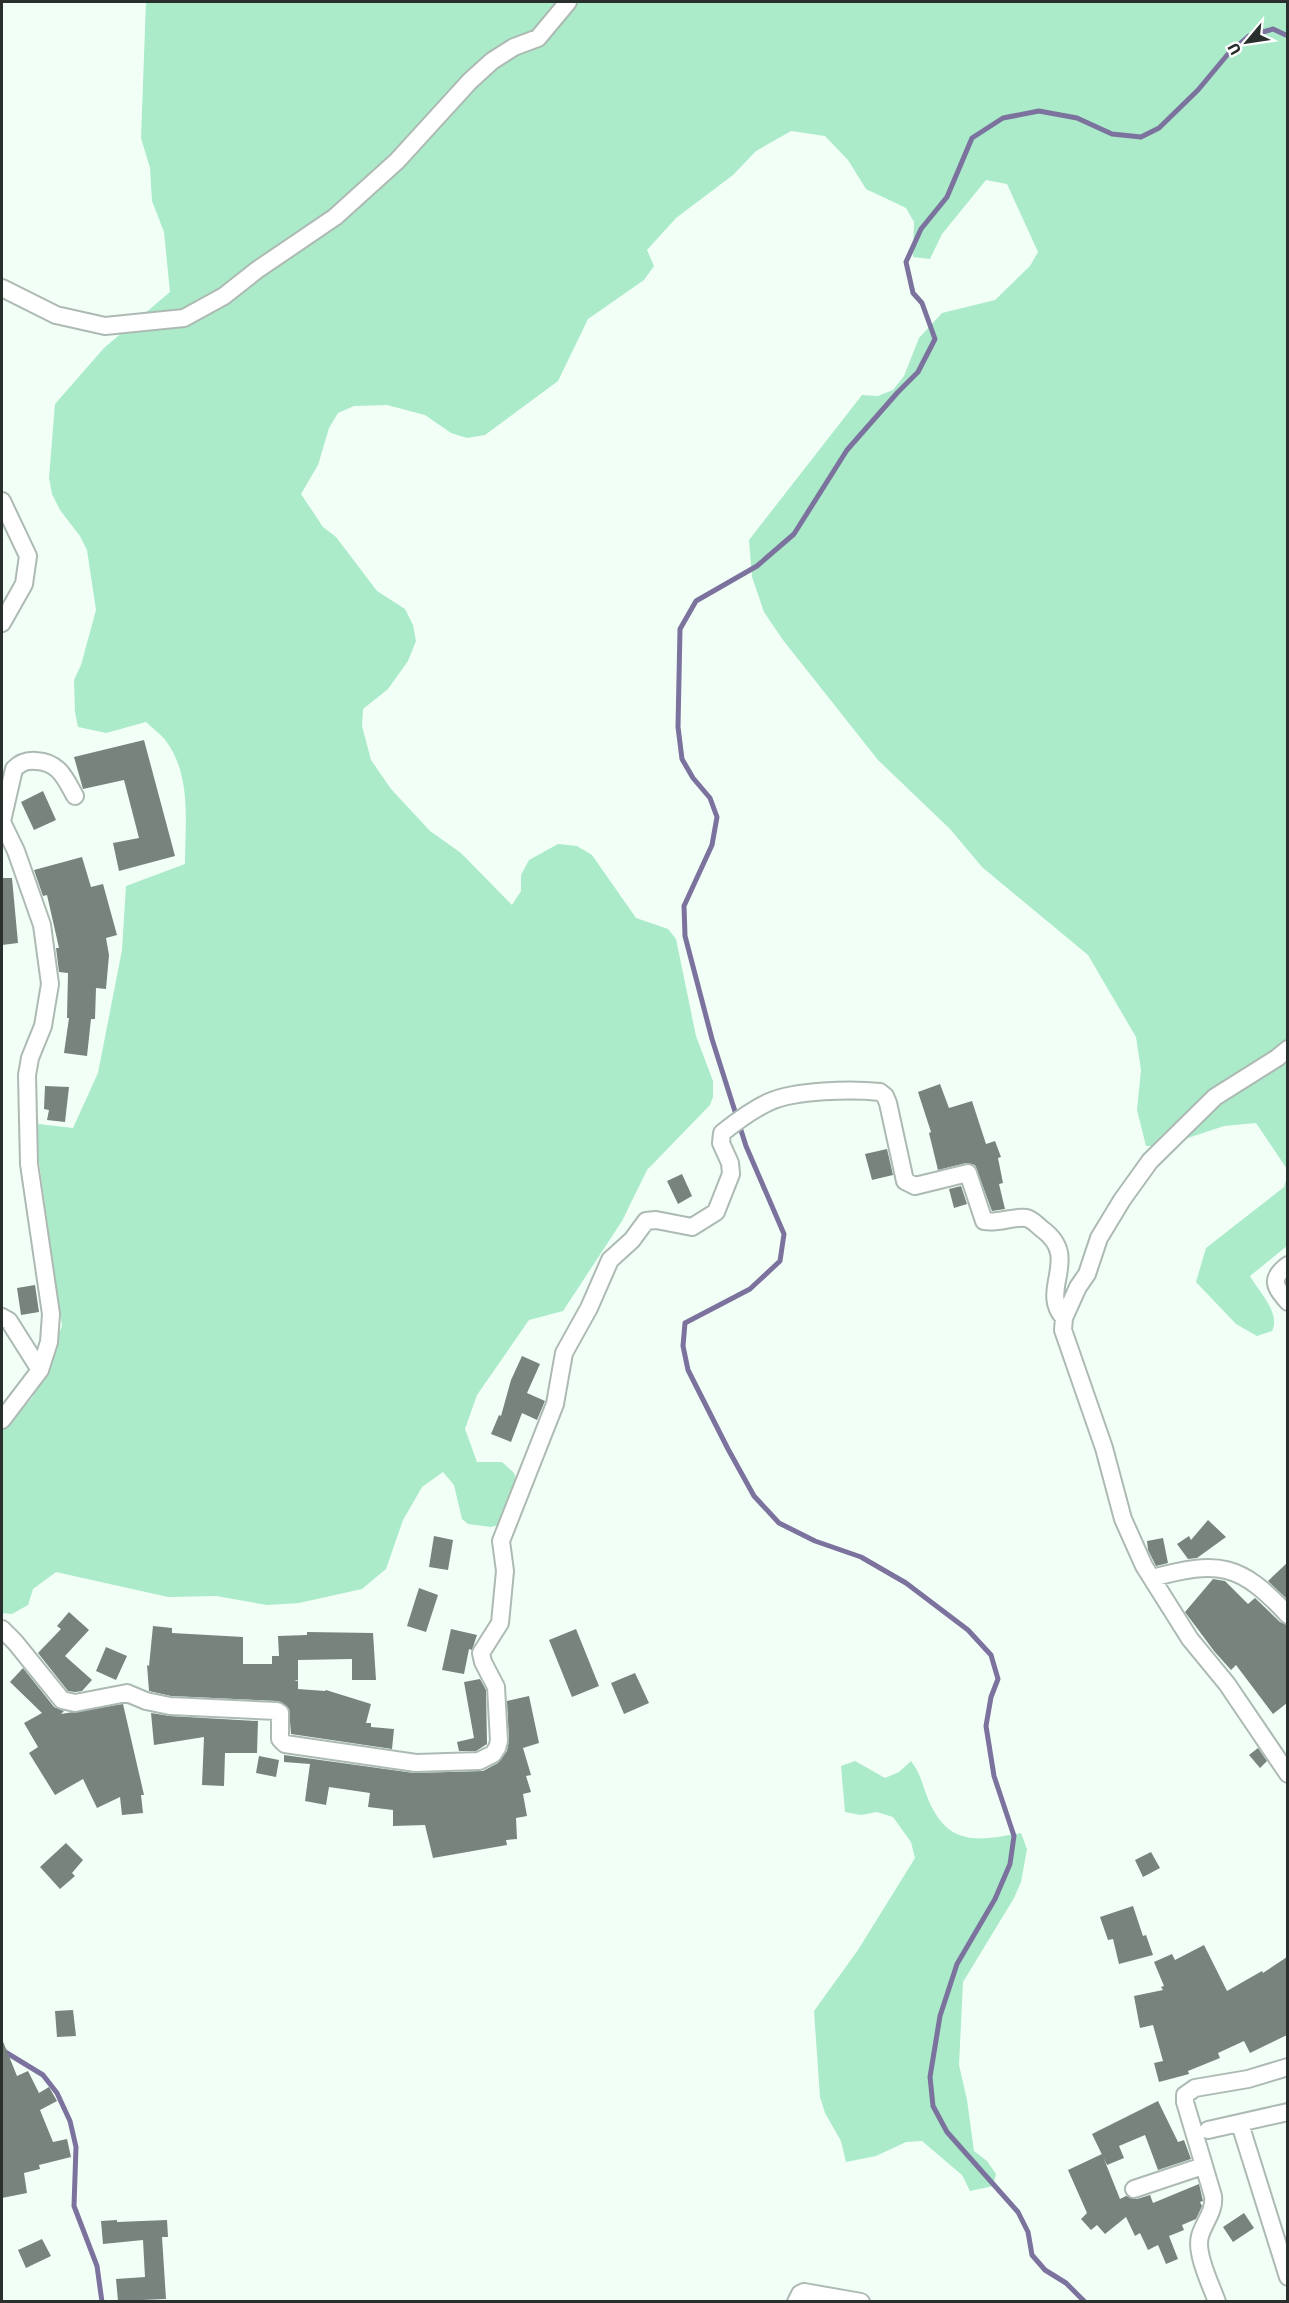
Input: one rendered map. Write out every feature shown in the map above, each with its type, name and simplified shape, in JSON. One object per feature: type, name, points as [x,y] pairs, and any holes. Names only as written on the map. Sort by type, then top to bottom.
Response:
[{"type":"street","points":[[2,288],[56,315],[105,326],[184,318],[224,296],[257,270],[335,217],[397,161],[470,81],[492,61],[514,47],[538,38],[568,2]]},
{"type":"street","points":[[2,501],[28,556],[24,584],[2,622]]},
{"type":"street","points":[[2,1420],[40,1370],[49,1342],[51,1314],[28,1164],[27,1075],[30,1058],[43,1026],[50,984],[42,925],[16,852],[2,822],[14,769],[28,760],[51,763],[60,769],[75,796]]},
{"type":"street","points":[[1287,1049],[1277,1059],[1215,1097],[1150,1161],[1122,1200],[1099,1238],[1087,1274],[1078,1287],[1064,1318],[1063,1330],[1104,1448],[1123,1519],[1144,1566],[1190,1640],[1282,1754],[1287,1774]]},
{"type":"street","points":[[2,1629],[62,1700],[75,1703],[127,1693],[146,1701],[170,1706],[277,1711],[280,1713],[280,1739],[285,1744],[410,1762],[479,1761],[493,1754],[499,1741],[497,1690],[481,1653],[500,1623],[505,1571],[501,1541],[555,1404],[564,1353],[589,1308],[610,1260],[632,1240],[646,1221],[656,1220],[692,1227],[716,1212],[731,1168],[721,1143],[722,1133],[746,1114],[768,1102],[800,1094],[880,1092],[888,1103],[905,1181],[915,1186],[968,1173],[984,1221],[1027,1218],[1048,1233],[1055,1242],[1060,1265],[1054,1300],[1058,1311],[1064,1318]]},
{"type":"street","points":[[1287,1264],[1276,1278],[1276,1287],[1287,1302]]},
{"type":"street","points":[[2,1317],[9,1321],[40,1370]]},
{"type":"street","points":[[1152,1578],[1188,1568],[1224,1568],[1245,1576],[1266,1592],[1287,1615]]},
{"type":"street","points":[[1217,2301],[1198,2250],[1199,2238],[1214,2204],[1213,2196],[1185,2102],[1185,2095],[1195,2088],[1248,2079],[1287,2067]]},
{"type":"street","points":[[1208,2130],[1287,2112]]},
{"type":"street","points":[[1239,2124],[1287,2277]]},
{"type":"street","points":[[1134,2189],[1203,2166]]},
{"type":"street","points":[[796,2301],[804,2292],[861,2301]]},
{"type":"green space","points":[[146,2],[1287,2],[1287,1169],[1256,1123],[1224,1126],[1164,1146],[1146,1146],[1137,1110],[1141,1070],[1136,1037],[1088,955],[982,867],[950,829],[878,760],[783,640],[764,612],[752,577],[749,540],[862,395],[878,396],[893,390],[904,376],[919,338],[942,313],[995,300],[1030,266],[1038,252],[1007,184],[986,180],[942,234],[930,259],[913,257],[914,222],[906,208],[866,189],[848,160],[825,136],[791,131],[756,151],[733,175],[676,218],[647,250],[654,266],[644,280],[588,319],[558,381],[485,435],[467,438],[451,433],[425,415],[387,405],[354,406],[338,413],[329,428],[318,465],[301,494],[323,527],[336,537],[377,591],[405,609],[413,625],[416,641],[408,661],[388,689],[363,709],[362,726],[371,760],[391,789],[430,831],[461,853],[512,905],[521,891],[521,875],[529,860],[558,844],[577,846],[592,855],[636,918],[668,929],[676,939],[696,1036],[713,1081],[713,1097],[710,1105],[647,1170],[622,1221],[563,1311],[529,1320],[477,1395],[465,1429],[477,1462],[502,1462],[514,1473],[522,1499],[510,1522],[491,1527],[468,1524],[462,1519],[454,1485],[443,1472],[422,1487],[403,1520],[386,1569],[362,1589],[299,1603],[267,1605],[216,1596],[168,1597],[56,1572],[33,1589],[28,1605],[12,1614],[2,1613],[2,1428],[32,1398],[62,1326],[37,1148],[38,1124],[73,1128],[98,1073],[122,950],[126,886],[185,864],[186,817],[183,785],[180,769],[166,741],[146,722],[106,733],[78,727],[74,680],[81,665],[96,610],[87,550],[80,536],[60,510],[52,494],[49,478],[55,404],[104,348],[170,292],[164,232],[152,201],[150,168],[141,138]]},
{"type":"green space","points":[[1287,1177],[1287,1246],[1250,1276],[1268,1303],[1274,1317],[1272,1331],[1257,1336],[1236,1324],[1196,1282],[1206,1248],[1284,1187]]},
{"type":"green space","points":[[855,1761],[885,1778],[899,1772],[911,1761],[936,1815],[945,1826],[966,1837],[991,1838],[1021,1833],[1027,1849],[1021,1882],[1014,1898],[963,1982],[959,2065],[967,2100],[974,2151],[987,2161],[996,2174],[993,2186],[970,2191],[962,2175],[922,2141],[906,2142],[876,2156],[846,2162],[841,2141],[825,2113],[820,2097],[814,2011],[858,1950],[915,1858],[911,1842],[893,1817],[877,1812],[861,1815],[845,1812],[841,1766]]},
{"type":"building","points":[[144,740],[175,856],[119,871],[113,843],[139,838],[124,780],[83,789],[74,757]]},
{"type":"building","points":[[43,791],[56,820],[34,830],[21,802]]},
{"type":"building","points":[[82,857],[91,887],[103,884],[117,935],[106,938],[109,955],[106,989],[96,988],[95,1019],[91,1019],[87,1056],[64,1053],[69,1018],[67,1018],[68,973],[59,972],[56,948],[59,948],[47,895],[43,896],[34,870]]},
{"type":"building","points":[[2,878],[12,878],[18,943],[2,945]]},
{"type":"building","points":[[940,1084],[949,1108],[972,1101],[986,1144],[995,1141],[1001,1157],[998,1158],[1003,1183],[999,1184],[1005,1209],[992,1211],[975,1165],[966,1163],[938,1170],[929,1133],[931,1132],[918,1092]]},
{"type":"building","points":[[45,1086],[69,1087],[65,1122],[47,1120],[49,1110],[44,1109]]},
{"type":"building","points":[[887,1149],[893,1175],[872,1180],[865,1154]]},
{"type":"building","points":[[682,1174],[692,1196],[678,1204],[667,1181]]},
{"type":"building","points":[[961,1186],[967,1204],[954,1208],[949,1189]]},
{"type":"building","points":[[35,1285],[39,1312],[21,1315],[17,1288]]},
{"type":"building","points":[[522,1356],[540,1364],[527,1393],[545,1401],[537,1420],[522,1413],[511,1442],[491,1434],[499,1415],[501,1416],[511,1380]]},
{"type":"building","points":[[1208,1520],[1226,1537],[1197,1558],[1188,1559],[1177,1544],[1189,1536],[1191,1540]]},
{"type":"building","points":[[434,1536],[453,1540],[448,1570],[429,1567]]},
{"type":"building","points":[[1163,1538],[1168,1563],[1156,1566],[1148,1550],[1147,1541]]},
{"type":"building","points":[[1287,1563],[1287,1599],[1268,1581]]},
{"type":"building","points":[[1213,1579],[1225,1581],[1248,1604],[1255,1598],[1280,1622],[1287,1625],[1287,1703],[1273,1714],[1236,1665],[1231,1670],[1185,1612]]},
{"type":"building","points":[[419,1588],[438,1595],[426,1632],[407,1626]]},
{"type":"building","points":[[69,1612],[89,1630],[65,1656],[92,1680],[82,1691],[75,1692],[68,1691],[38,1653],[61,1629],[57,1626]]},
{"type":"building","points":[[153,1626],[172,1628],[172,1633],[243,1637],[243,1664],[272,1664],[272,1656],[279,1656],[278,1636],[307,1635],[307,1632],[373,1633],[376,1680],[352,1680],[352,1659],[298,1660],[298,1680],[294,1680],[298,1681],[298,1689],[326,1690],[371,1704],[366,1723],[371,1723],[371,1727],[394,1729],[392,1749],[291,1734],[289,1709],[278,1701],[171,1696],[149,1691],[147,1665],[149,1666]]},
{"type":"building","points":[[451,1629],[477,1635],[472,1650],[469,1649],[464,1674],[442,1670]]},
{"type":"building","points":[[576,1629],[599,1686],[572,1697],[549,1640]]},
{"type":"building","points":[[106,1647],[127,1656],[116,1680],[96,1671]]},
{"type":"building","points":[[23,1668],[54,1707],[64,1711],[61,1714],[123,1704],[144,1795],[141,1795],[143,1813],[122,1815],[120,1797],[97,1808],[83,1779],[55,1795],[29,1753],[38,1747],[24,1723],[42,1713],[10,1682]]},
{"type":"building","points":[[635,1673],[649,1703],[624,1714],[611,1683]]},
{"type":"building","points":[[480,1679],[486,1690],[487,1744],[476,1751],[459,1751],[457,1742],[474,1738],[464,1682]]},
{"type":"building","points":[[529,1696],[539,1743],[523,1748],[531,1775],[526,1776],[531,1792],[523,1794],[527,1816],[516,1818],[517,1839],[506,1840],[507,1845],[433,1858],[425,1825],[393,1826],[393,1810],[368,1807],[370,1793],[329,1787],[326,1805],[305,1801],[310,1764],[284,1762],[284,1755],[414,1773],[483,1771],[498,1763],[507,1751],[509,1740],[507,1701]]},
{"type":"building","points":[[151,1713],[258,1721],[257,1753],[225,1753],[224,1786],[202,1785],[204,1737],[154,1745]]},
{"type":"building","points":[[1258,1748],[1267,1761],[1260,1768],[1249,1755]]},
{"type":"building","points":[[259,1756],[279,1760],[276,1777],[256,1773]]},
{"type":"building","points":[[66,1843],[83,1860],[72,1873],[75,1876],[60,1889],[40,1867]]},
{"type":"building","points":[[1151,1852],[1160,1868],[1143,1877],[1135,1860]]},
{"type":"building","points":[[1133,1906],[1143,1936],[1146,1935],[1153,1955],[1119,1964],[1113,1939],[1108,1940],[1100,1917]]},
{"type":"building","points":[[1204,1945],[1227,1991],[1262,1971],[1263,1973],[1287,1957],[1287,2035],[1250,2053],[1244,2041],[1218,2053],[1220,2058],[1188,2071],[1189,2074],[1159,2082],[1154,2063],[1163,2061],[1153,2025],[1140,2028],[1134,1996],[1163,1990],[1161,1987],[1164,1986],[1154,1962],[1172,1954],[1175,1960]]},
{"type":"building","points":[[73,2010],[76,2036],[57,2037],[55,2011]]},
{"type":"building","points":[[2,2039],[17,2076],[28,2071],[39,2093],[49,2087],[57,2101],[40,2110],[53,2142],[67,2139],[71,2157],[39,2165],[40,2169],[24,2173],[27,2193],[2,2198]]},
{"type":"building","points":[[1158,2101],[1178,2142],[1184,2140],[1191,2159],[1158,2170],[1145,2135],[1119,2146],[1124,2158],[1107,2165],[1092,2134]]},
{"type":"building","points":[[1102,2154],[1120,2199],[1126,2196],[1137,2199],[1150,2195],[1153,2203],[1199,2184],[1203,2201],[1200,2202],[1202,2206],[1196,2219],[1182,2225],[1184,2230],[1169,2236],[1178,2259],[1166,2264],[1158,2245],[1148,2250],[1140,2233],[1135,2236],[1126,2217],[1105,2234],[1097,2225],[1091,2230],[1081,2219],[1087,2213],[1068,2170]]},
{"type":"building","points":[[1244,2213],[1254,2228],[1233,2242],[1223,2227]]},
{"type":"building","points":[[117,2220],[117,2222],[167,2220],[168,2237],[162,2237],[166,2299],[118,2301],[116,2279],[145,2277],[143,2240],[103,2244],[101,2221]]},
{"type":"building","points":[[42,2239],[51,2256],[26,2268],[18,2250]]},
{"type":"waterway","points":[[1085,2302],[1066,2283],[1045,2270],[1032,2255],[1028,2232],[1018,2212],[947,2132],[933,2106],[930,2077],[940,2016],[957,1964],[995,1899],[1010,1864],[1014,1836],[994,1776],[986,1726],[991,1697],[998,1679],[991,1655],[968,1630],[906,1583],[861,1557],[815,1541],[779,1523],[754,1496],[688,1370],[683,1346],[685,1323],[750,1289],[780,1261],[784,1234],[746,1146],[712,1039],[685,936],[684,906],[712,845],[717,817],[710,798],[693,778],[682,759],[678,727],[680,629],[696,601],[757,566],[794,534],[847,450],[918,372],[935,339],[922,303],[913,293],[906,262],[921,229],[947,197],[972,138],[1003,118],[1039,111],[1077,118],[1112,134],[1141,137],[1159,128],[1198,90],[1228,54],[1249,36],[1273,29],[1288,36]]},
{"type":"waterway","points":[[2,2050],[43,2075],[57,2093],[70,2121],[76,2147],[74,2206],[97,2266],[102,2302]]}]
